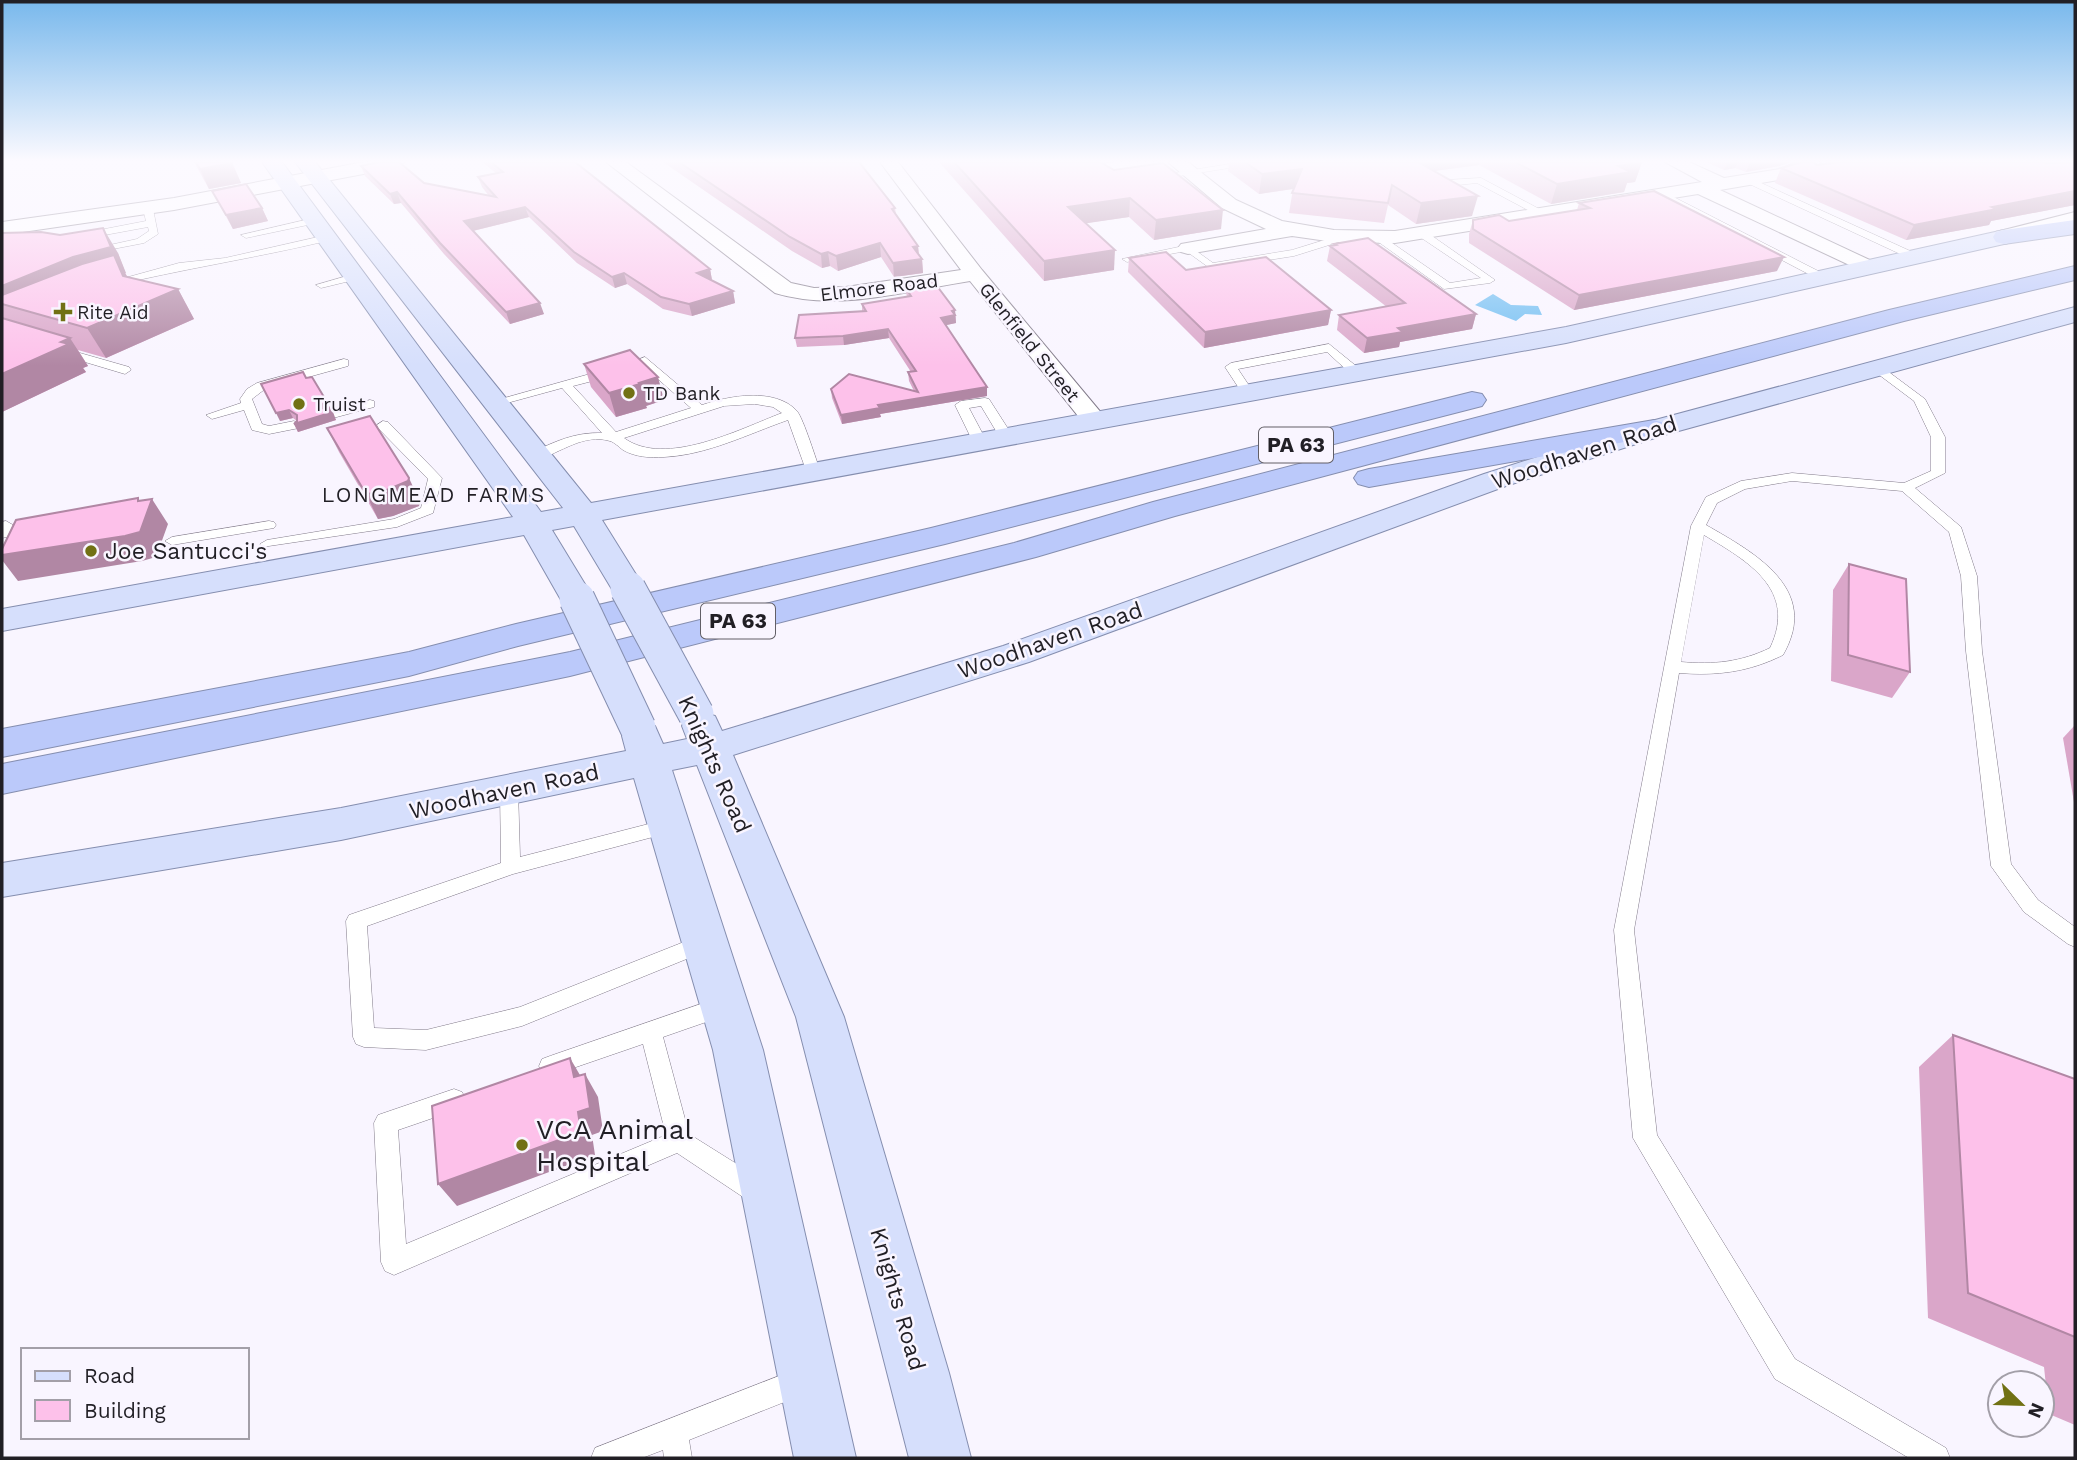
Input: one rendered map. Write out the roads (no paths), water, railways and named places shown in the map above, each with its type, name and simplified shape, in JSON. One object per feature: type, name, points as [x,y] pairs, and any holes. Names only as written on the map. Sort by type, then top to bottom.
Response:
[{"type":"highway","points":[[2004,237],[2058,230]]},
{"type":"highway","name":"PA 63","points":[[2,743],[409,664],[516,635],[934,537],[1853,304],[2075,252]]},
{"type":"highway","name":"Woodhaven Road","points":[[2,779],[570,664],[1025,550],[1164,509],[1898,315],[2075,273]]},
{"type":"highway","points":[[1025,550],[1391,474],[1654,429]]},
{"type":"highway","points":[[2,719],[126,700],[405,649],[516,635]]},
{"type":"main road","points":[[322,230],[532,522],[577,599],[643,745],[738,1050],[825,1458]]},
{"type":"main road","name":"Knights Road","points":[[360,230],[584,515],[628,589],[704,731],[820,1017],[940,1458]]},
{"type":"main road","points":[[2,620],[1587,331],[2004,237]]},
{"type":"main road","points":[[354,276],[388,266]]},
{"type":"main road","name":"Woodhaven Road","points":[[2,880],[341,824],[509,790],[643,745],[1016,654],[1495,480],[1654,429],[2075,314]]},
{"type":"main road","points":[[459,423],[499,406]]},
{"type":"street","name":"Elmore Road","points":[[706,230],[783,288],[796,292],[826,296],[846,294],[975,274]]},
{"type":"street","name":"Glenfield Street","points":[[941,230],[1095,421]]},
{"type":"street","points":[[1188,248],[1288,231],[1341,238],[1378,238],[1440,230]]},
{"type":"street","points":[[1791,230],[1867,266]]},
{"type":"street","points":[[2004,237],[2030,230]]},
{"type":"lane","points":[[73,238],[101,230]]},
{"type":"lane","points":[[74,256],[140,241],[154,230]]},
{"type":"lane","points":[[246,235],[307,230]]},
{"type":"lane","points":[[94,288],[179,266],[225,261],[318,230]]},
{"type":"lane","points":[[1740,230],[1822,277]]},
{"type":"lane","points":[[1857,230],[1915,257]]},
{"type":"lane","points":[[1378,238],[1448,287],[1490,280],[1421,233]]},
{"type":"lane","points":[[1127,259],[1188,248],[1211,266],[1294,253],[1341,238]]},
{"type":"lane","points":[[321,285],[354,276]]},
{"type":"lane","points":[[51,348],[125,369]]},
{"type":"lane","points":[[622,368],[645,361],[700,410]]},
{"type":"lane","points":[[294,425],[269,430],[257,427],[246,399],[261,386],[344,363]]},
{"type":"lane","points":[[1878,368],[1919,399],[1938,437],[1938,473],[1906,487],[1793,477],[1741,485],[1711,499],[1699,526],[1624,930],[1645,1138],[1785,1369],[1936,1458]]},
{"type":"lane","points":[[499,406],[604,374]]},
{"type":"lane","points":[[566,385],[615,437],[632,450],[648,454],[675,454],[792,414]]},
{"type":"lane","points":[[499,406],[537,399],[576,397]]},
{"type":"lane","points":[[538,454],[566,441],[588,436],[615,437],[723,402],[755,400],[777,404],[792,414],[814,473]]},
{"type":"lane","points":[[333,414],[370,404]]},
{"type":"lane","points":[[212,415],[248,405]]},
{"type":"lane","points":[[267,544],[397,523],[428,510],[435,478],[383,425]]},
{"type":"lane","points":[[1906,487],[1955,530],[1969,576],[1974,651],[2001,866],[2031,906],[2075,938]]},
{"type":"lane","points":[[172,541],[269,525]]},
{"type":"lane","points":[[1672,667],[1709,671],[1752,665],[1777,651],[1787,626],[1785,596],[1766,571],[1732,545],[1699,526]]},
{"type":"lane","points":[[509,790],[510,867]]},
{"type":"lane","points":[[668,826],[510,867],[356,921],[364,1037],[426,1041],[522,1016],[704,943]]},
{"type":"lane","points":[[525,1075],[724,1006]]},
{"type":"lane","points":[[651,1031],[679,1141],[770,1200]]},
{"type":"lane","points":[[475,1093],[386,1123],[394,1262],[679,1141]]},
{"type":"lane","points":[[605,1458],[676,1445],[808,1379]]},
{"type":"water","points":[[1493,294],[1511,305],[1538,306],[1542,315],[1525,314],[1516,321],[1475,305]]},
{"type":"place","name":"Rite Aid","points":[[63,312]]},
{"type":"place","name":"TD Bank","points":[[629,393]]},
{"type":"place","name":"Truist","points":[[299,404]]},
{"type":"place","name":"Joe Santucci's","points":[[91,551]]},
{"type":"place","name":"VCA Animal Hospital","points":[[522,1145]]},
{"type":"district","name":"LONGMEAD FARMS","points":[[434,495]]}]
